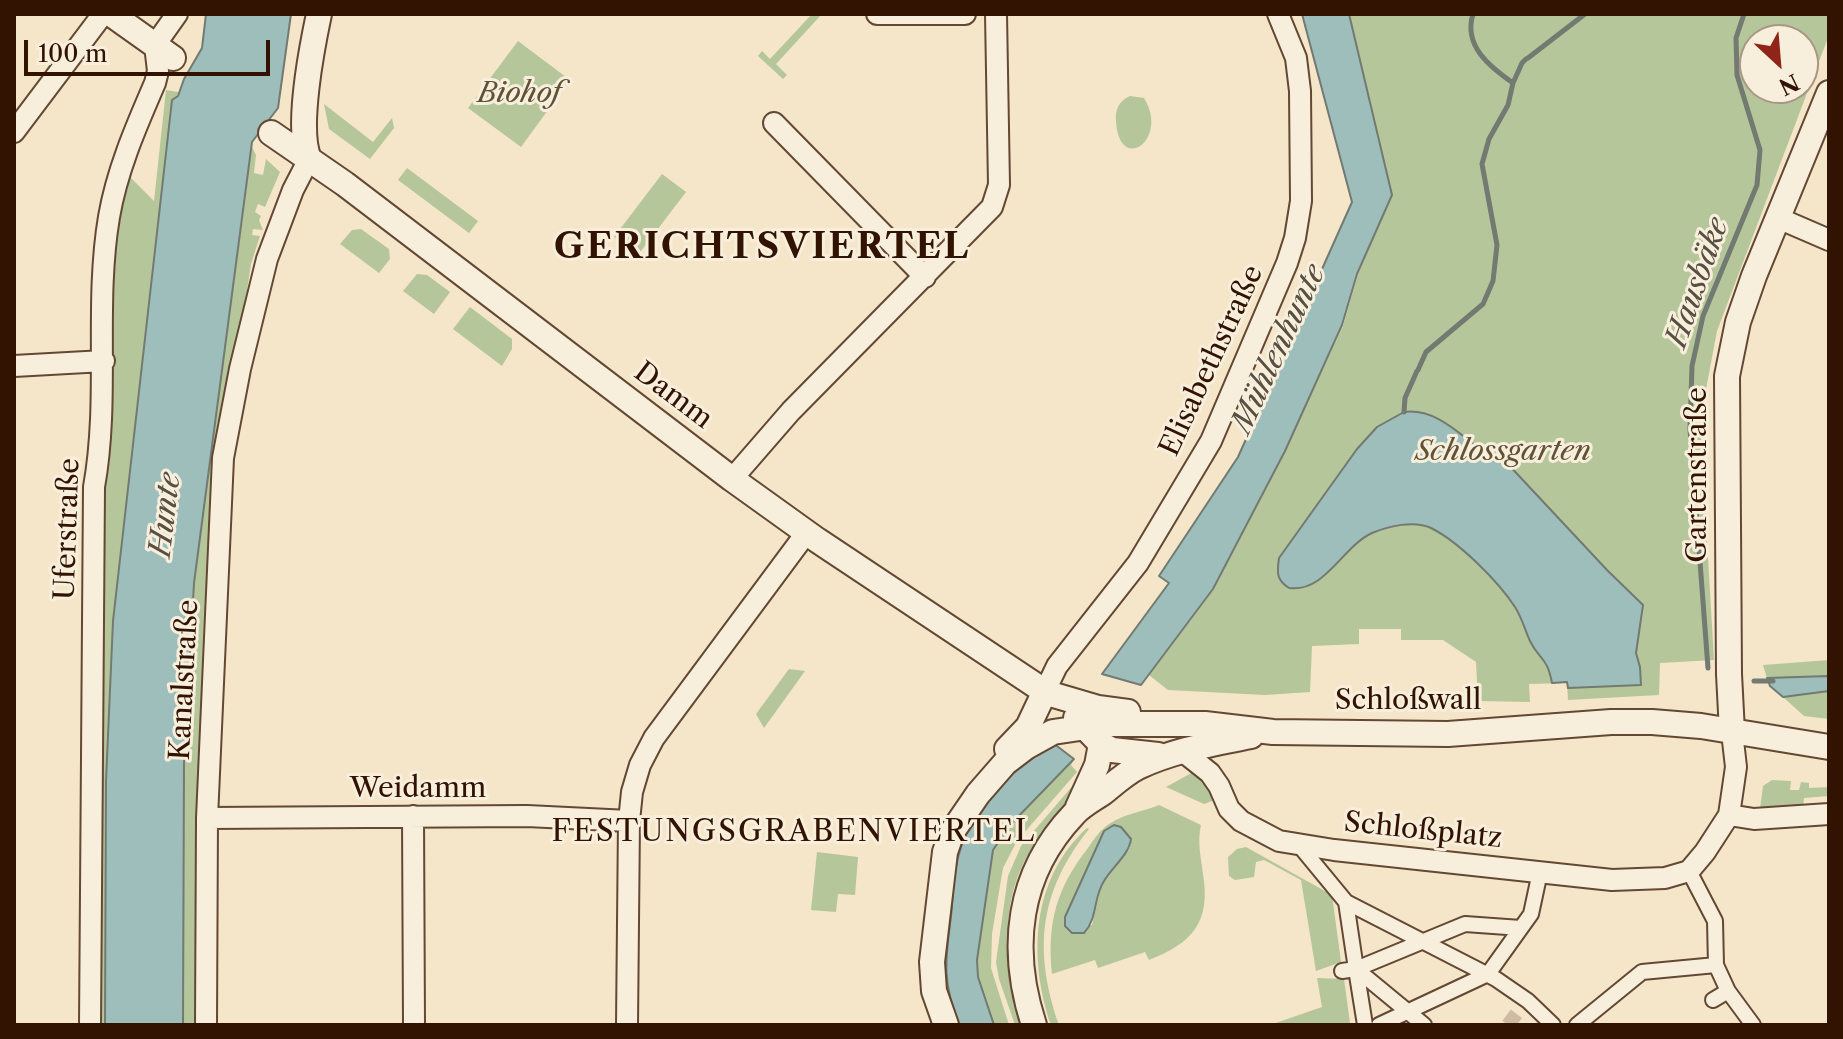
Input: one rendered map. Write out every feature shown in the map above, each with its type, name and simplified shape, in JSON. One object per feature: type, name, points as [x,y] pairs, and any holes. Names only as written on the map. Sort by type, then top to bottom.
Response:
[{"type":"street","points":[[14,132],[103,14]]},
{"type":"street","points":[[111,14],[164,52],[177,14]]},
{"type":"street","points":[[309,159],[305,136],[308,83],[319,14]]},
{"type":"street","points":[[877,14],[965,14]]},
{"type":"street","points":[[732,479],[791,411],[986,215],[997,198],[996,14]]},
{"type":"street","name":"Elisabethstraße","points":[[1046,692],[1057,666],[1138,563],[1211,441],[1287,263],[1301,201],[1300,91],[1296,58],[1278,14]]},
{"type":"street","name":"Uferstraße","points":[[90,1025],[94,487],[99,459],[104,361],[104,260],[109,216],[123,161],[155,83],[164,52]]},
{"type":"street","name":"Gartenstraße","points":[[1732,732],[1727,376],[1738,322],[1829,93]]},
{"type":"street","points":[[774,123],[925,277]]},
{"type":"street","name":"Damm","points":[[271,133],[438,254],[732,479],[1046,692]]},
{"type":"street","name":"Kanalstraße","points":[[206,1025],[207,818],[223,458],[240,369],[267,259],[293,190],[309,159]]},
{"type":"street","points":[[1778,218],[1829,240]]},
{"type":"street","points":[[14,366],[104,361]]},
{"type":"street","points":[[627,1025],[629,821],[632,792],[640,765],[654,738],[807,532]]},
{"type":"street","points":[[1046,692],[1098,708],[1205,724]]},
{"type":"street","points":[[1046,692],[1101,744],[1125,753],[1173,753]]},
{"type":"street","points":[[946,1025],[934,991],[932,962],[945,852],[970,791],[1028,727],[1046,692]]},
{"type":"street","name":"Schloßwall","points":[[954,828],[1005,763],[1053,732],[1084,725],[1205,724],[1273,732],[1448,734],[1625,722],[1701,726],[1829,747]]},
{"type":"street","points":[[1075,813],[1135,768],[1173,753],[1273,732]]},
{"type":"street","points":[[1732,732],[1736,767],[1729,815],[1689,871],[1715,921],[1716,965],[1728,991],[1753,1025]]},
{"type":"street","points":[[1034,1025],[1022,984],[1018,951],[1020,923],[1034,875],[1052,842],[1075,813],[1097,765],[1101,744]]},
{"type":"street","name":"Schloßplatz","points":[[1173,753],[1210,773],[1229,809],[1241,821],[1263,834],[1299,845],[1612,880],[1665,878],[1689,871]]},
{"type":"street","points":[[1729,815],[1754,819],[1829,814]]},
{"type":"street","points":[[413,816],[414,1025]]},
{"type":"street","name":"Weidamm","points":[[207,818],[527,816],[629,821]]},
{"type":"street","name":"Schloßplatz","points":[[1299,845],[1346,902],[1492,977],[1528,1001],[1553,1025]]},
{"type":"street","points":[[1379,1025],[1492,977],[1531,914],[1540,872]]},
{"type":"street","points":[[1346,902],[1349,970],[1365,1025]]},
{"type":"street","points":[[1349,970],[1465,924],[1521,928]]},
{"type":"street","points":[[1577,1025],[1642,972],[1716,965]]},
{"type":"street","points":[[1349,970],[1424,1025]]},
{"type":"street","points":[[1713,1000],[1728,991]]},
{"type":"street","points":[[1517,1013],[1528,1001]]},
{"type":"green space","points":[[812,14],[822,14],[776,64],[787,75],[783,79],[758,56],[762,51],[770,59]]},
{"type":"green space","name":"Schlossgarten","points":[[1349,14],[1829,14],[1829,35],[1819,61],[1819,24],[1739,24],[1739,104],[1803,104],[1717,331],[1700,421],[1714,660],[1660,663],[1659,695],[1568,700],[1567,683],[1529,684],[1530,702],[1478,701],[1476,662],[1443,640],[1401,640],[1401,629],[1359,629],[1359,644],[1312,646],[1310,692],[1265,695],[1168,690],[1149,675],[1214,589],[1285,451],[1343,326],[1358,274],[1392,195]]},
{"type":"green space","name":"Biohof","points":[[518,41],[570,80],[521,147],[468,108]]},
{"type":"green space","points":[[166,90],[178,92],[178,96],[172,100],[113,621],[106,781],[105,1025],[95,1025],[100,488],[116,206],[125,172],[154,201]]},
{"type":"green space","points":[[1130,96],[1144,98],[1151,127],[1141,146],[1133,149],[1125,146],[1119,137],[1116,121],[1118,106]]},
{"type":"green space","points":[[324,104],[373,142],[392,118],[394,128],[370,159],[329,129]]},
{"type":"green space","points":[[252,147],[256,155],[254,173],[263,175],[266,159],[280,172],[265,207],[258,204],[255,212],[261,216],[259,220],[263,230],[253,229],[252,235],[260,236],[251,264],[226,429],[209,515],[199,816],[198,1025],[183,1025],[184,763],[194,583]]},
{"type":"green space","points":[[407,168],[478,221],[469,233],[398,180]]},
{"type":"green space","points":[[662,174],[686,192],[638,255],[614,237]]},
{"type":"green space","points":[[361,229],[389,249],[390,259],[379,273],[340,244],[352,230]]},
{"type":"green space","points":[[417,274],[427,275],[450,292],[434,314],[403,291]]},
{"type":"green space","points":[[470,307],[512,339],[512,349],[502,366],[453,329]]},
{"type":"green space","points":[[1829,660],[1829,676],[1767,678],[1763,665]]},
{"type":"green space","points":[[789,669],[805,671],[764,728],[756,714]]},
{"type":"green space","points":[[1829,691],[1829,719],[1804,716],[1783,697]]},
{"type":"green space","points":[[1074,759],[1071,765],[1077,772],[1017,841],[1003,868],[992,934],[991,968],[1009,1025],[994,1025],[978,977],[977,960],[993,849],[1011,824]]},
{"type":"green space","points":[[1087,769],[1073,797],[1037,840],[1015,885],[1008,931],[1009,954],[1024,1025],[1015,1025],[996,962],[1008,876],[1021,846]]},
{"type":"green space","points":[[1195,771],[1215,793],[1212,801],[1204,804],[1166,787]]},
{"type":"green space","points":[[1772,780],[1791,781],[1790,790],[1799,790],[1801,782],[1809,783],[1809,788],[1829,787],[1829,796],[1804,798],[1803,808],[1760,809],[1763,786]]},
{"type":"green space","points":[[1159,805],[1201,825],[1199,843],[1205,891],[1201,918],[1195,929],[1177,946],[1149,960],[1145,952],[1098,968],[1095,960],[1052,974],[1051,939],[1056,907],[1077,863],[1109,824]],"holes":[[[1104,831],[1130,847],[1102,883],[1092,925],[1065,917]]]},
{"type":"green space","points":[[1087,828],[1060,876],[1046,922],[1046,972],[1059,1025],[1051,1025],[1039,973],[1039,920],[1055,871],[1068,848]]},
{"type":"green space","points":[[1246,847],[1332,895],[1341,962],[1316,971],[1301,880],[1264,860],[1256,862],[1254,877],[1235,880],[1229,876],[1228,857],[1237,849]]},
{"type":"green space","points":[[817,852],[858,857],[855,895],[838,894],[836,912],[811,910]]},
{"type":"green space","points":[[1317,978],[1344,979],[1350,1023],[1270,1025],[1322,1007]]},
{"type":"water","name":"Hunte","points":[[206,14],[291,14],[278,108],[252,142],[194,583],[184,763],[183,1025],[105,1025],[106,781],[113,621],[172,100],[178,96],[202,48]]},
{"type":"water","points":[[1302,14],[1349,14],[1392,195],[1357,274],[1342,325],[1285,451],[1213,589],[1141,685],[1102,674],[1169,583],[1159,576],[1238,457],[1352,202]]},
{"type":"water","points":[[1404,412],[1435,417],[1480,449],[1488,450],[1488,456],[1494,461],[1502,459],[1506,462],[1643,605],[1636,653],[1641,685],[1568,688],[1567,682],[1552,683],[1548,668],[1533,647],[1508,597],[1465,552],[1431,528],[1417,524],[1402,525],[1372,533],[1313,583],[1302,588],[1289,588],[1282,582],[1278,572],[1279,558],[1357,449],[1377,427]]},
{"type":"water","points":[[1829,676],[1829,691],[1783,697],[1770,686],[1767,678]]},
{"type":"water","points":[[1053,743],[1074,759],[1011,824],[993,850],[977,960],[978,977],[994,1025],[959,1025],[946,971],[956,869],[965,836],[973,819],[996,790]]},
{"type":"water","points":[[1114,825],[1121,827],[1131,839],[1130,845],[1107,876],[1088,927],[1084,933],[1072,933],[1065,926],[1065,917],[1104,831]]},
{"type":"waterway","points":[[1473,14],[1471,25],[1475,46],[1488,63],[1513,83]]},
{"type":"waterway","points":[[1528,58],[1585,14]]},
{"type":"waterway","name":"Hausbäke","points":[[1708,668],[1690,429],[1692,366],[1703,316],[1757,185],[1760,150],[1737,75],[1736,38],[1744,14]]},
{"type":"waterway","points":[[1418,370],[1426,352],[1483,304],[1493,281],[1497,245],[1482,164],[1489,139],[1508,105],[1513,83],[1526,59]]},
{"type":"waterway","points":[[1404,412],[1405,398],[1417,371]]},
{"type":"waterway","points":[[1754,681],[1773,681]]},
{"type":"tunnel","points":[[1508,1025],[1517,1013]]},
{"type":"district","name":"GERICHTSVIERTEL","points":[[762,248]]},
{"type":"district","name":"FESTUNGSGRABENVIERTEL","points":[[794,832]]},
{"type":"water label","name":"Mühlenhunte","points":[[1279,349]]}]
